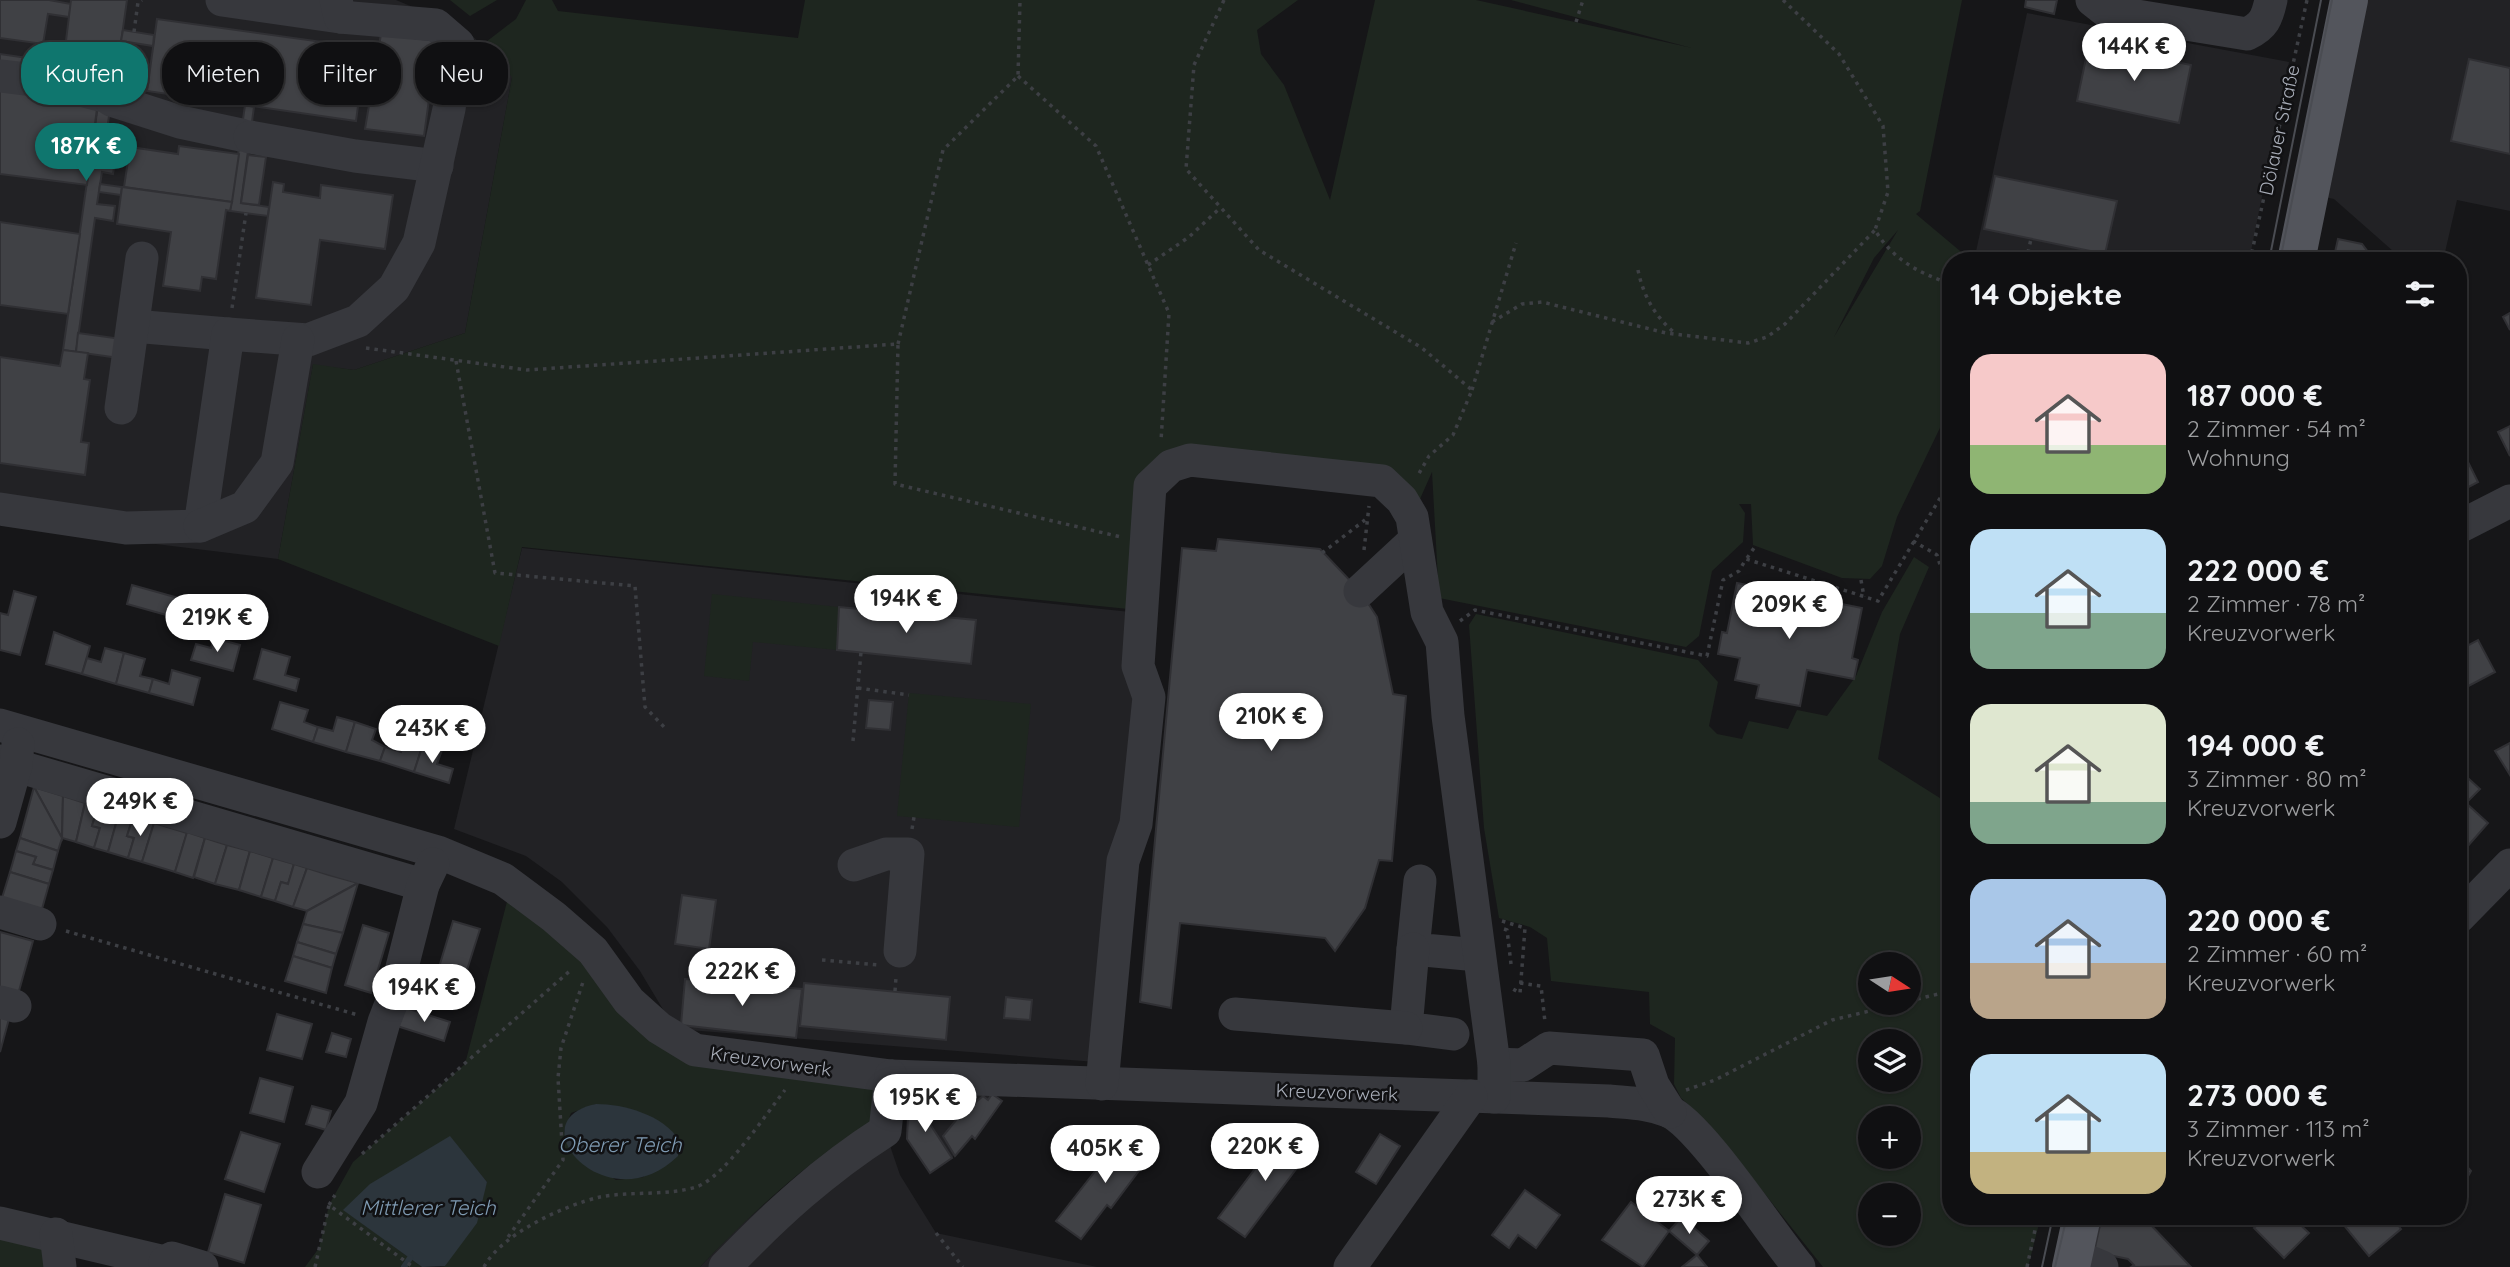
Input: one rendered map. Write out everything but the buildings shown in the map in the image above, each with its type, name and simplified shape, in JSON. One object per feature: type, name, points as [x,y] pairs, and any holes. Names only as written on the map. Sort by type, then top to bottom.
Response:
[{"type":"main road","points":[[2298,252],[2348,0]]},
{"type":"main road","points":[[2082,1225],[2082,1263]]},
{"type":"street","points":[[133,326],[308,340],[358,321],[394,288],[419,243],[449,109],[458,44],[436,25],[338,8],[222,0]]},
{"type":"street","points":[[2092,0],[2106,11],[2247,34],[2260,28],[2267,17],[2271,0]]},
{"type":"street","points":[[0,76],[50,82],[180,122],[246,136],[355,156],[437,166]]},
{"type":"street","points":[[121,408],[142,258]]},
{"type":"street","points":[[200,526],[228,334]]},
{"type":"street","points":[[0,509],[126,528],[200,526],[245,506],[277,463],[298,340]]},
{"type":"street","points":[[1102,1084],[1124,861],[1136,824],[1149,698],[1138,666],[1150,486],[1158,474],[1190,460],[1382,481],[1402,500],[1412,517],[1427,612],[1443,642],[1448,716],[1478,955],[1486,1086]]},
{"type":"street","points":[[2467,523],[2510,501]]},
{"type":"street","points":[[1360,591],[1415,540]]},
{"type":"street","name":"Kreuzvorwerk","points":[[0,822],[10,728],[438,852],[503,879],[599,958],[629,1001],[659,1028],[695,1050],[804,1067],[891,1076],[1102,1084],[1486,1086],[1643,1104],[1670,1112],[1698,1137],[1789,1263]]},
{"type":"street","points":[[8,763],[423,885]]},
{"type":"street","points":[[330,1178],[360,1103],[396,991],[423,885],[438,852]]},
{"type":"street","points":[[854,865],[886,853],[908,854],[890,958]]},
{"type":"street","points":[[2467,909],[2510,865]]},
{"type":"street","points":[[1406,1028],[1420,881]]},
{"type":"street","points":[[0,912],[40,923]]},
{"type":"street","points":[[1413,948],[1478,955]]},
{"type":"street","points":[[1235,1014],[1453,1034]]},
{"type":"street","points":[[1350,1267],[1486,1086],[1549,1048],[1643,1055],[1653,1085],[1670,1112]]},
{"type":"street","points":[[725,1267],[782,1208],[845,1157],[885,1131],[891,1076]]},
{"type":"street","points":[[0,1223],[56,1234],[167,1264],[172,1258],[202,1267]]},
{"type":"street","points":[[56,1234],[60,1267]]},
{"type":"path","points":[[134,32],[138,2],[142,0]]},
{"type":"path","points":[[1020,0],[1018,76],[943,150],[898,344],[895,484],[1147,543]]},
{"type":"path","points":[[1224,0],[1194,65],[1186,169],[1259,250],[1422,348],[1472,390]]},
{"type":"path","points":[[1576,22],[1583,0]]},
{"type":"path","points":[[1492,322],[1522,304],[1542,302],[1676,334],[1748,343],[1767,337],[1785,324],[1875,230],[1888,192],[1883,125],[1839,54],[1783,0]]},
{"type":"path","name":"Dölauer Straße","points":[[2252,252],[2306,0]]},
{"type":"path","points":[[1018,76],[1096,146],[1169,313],[1158,474]]},
{"type":"path","points":[[1148,265],[1189,237],[1220,208]]},
{"type":"path","points":[[228,334],[246,213]]},
{"type":"path","points":[[1875,230],[1887,250],[1926,275],[1942,281]]},
{"type":"path","points":[[2028,252],[2031,239]]},
{"type":"path","points":[[1422,470],[1429,456],[1453,435],[1472,390],[1516,243]]},
{"type":"path","points":[[1638,270],[1641,286],[1652,306],[1662,322],[1676,334]]},
{"type":"path","points":[[362,347],[527,370],[898,344]]},
{"type":"path","points":[[456,360],[495,573],[635,586],[645,707],[666,729]]},
{"type":"path","points":[[1360,591],[1373,480]]},
{"type":"path","points":[[1746,559],[1878,601],[1898,573],[1913,541],[1942,494]]},
{"type":"path","points":[[1322,553],[1367,519]]},
{"type":"path","points":[[1913,541],[1937,555],[1942,571]]},
{"type":"path","points":[[1464,620],[1475,610],[1706,656],[1723,580],[1740,571],[1754,548]]},
{"type":"path","points":[[1861,580],[1864,597]]},
{"type":"path","points":[[853,741],[861,652]]},
{"type":"path","points":[[858,688],[909,695]]},
{"type":"path","points":[[40,923],[384,1022]]},
{"type":"path","points":[[354,1162],[599,958]]},
{"type":"path","points":[[484,1267],[563,1160],[558,1079],[561,1048],[599,958]]},
{"type":"path","points":[[822,960],[890,958]]},
{"type":"path","points":[[782,988],[784,960]]},
{"type":"path","points":[[1520,983],[1541,986],[1549,1048]]},
{"type":"path","points":[[1922,998],[1942,993]]},
{"type":"path","points":[[1670,1112],[1672,1095],[1715,1080],[1832,1020],[1858,1014]]},
{"type":"path","points":[[507,1238],[600,1197],[696,1187],[720,1173],[804,1067]]},
{"type":"path","points":[[316,1267],[329,1205],[330,1178]]},
{"type":"path","points":[[329,1205],[413,1267]]},
{"type":"path","points":[[2027,1267],[2036,1225]]},
{"type":"path","points":[[936,1233],[963,1267]]},
{"type":"shaded area","points":[[0,0],[396,0],[463,28],[479,42],[415,42],[415,105],[507,105],[465,333],[354,370],[313,365],[278,559],[0,525]]},
{"type":"shaded area","points":[[450,0],[497,0],[470,16]]},
{"type":"shaded area","points":[[526,0],[552,0],[558,11],[798,38],[805,0],[1298,0],[1257,30],[1261,54],[1284,85],[1330,200],[1375,0],[1476,0],[1692,48],[1511,0],[1962,0],[1920,211],[1916,214],[1961,252],[1942,252],[1942,424],[1897,517],[1882,566],[1870,579],[1842,578],[1753,545],[1751,504],[1739,504],[1745,513],[1743,542],[1712,571],[1699,636],[1686,647],[1439,598],[1432,472],[1412,517],[1402,500],[1171,466],[1138,610],[522,547],[499,646],[278,559],[313,364],[354,370],[465,333],[512,77],[508,73],[508,42],[486,42],[516,19]],"holes":[[[1898,230],[1834,337],[1874,258]]]},
{"type":"shaded area","points":[[2356,0],[2510,0],[2510,211],[2457,200],[2445,252],[2394,252],[2334,199],[2315,195]]},
{"type":"shaded area","points":[[2027,13],[2289,62],[2251,252],[1976,252]]},
{"type":"shaded area","points":[[508,68],[513,72],[508,99]]},
{"type":"shaded area","points":[[522,548],[1140,613],[1138,666],[1096,1062],[689,1030],[667,1016],[640,971],[607,927],[562,882],[526,856],[454,829]]},
{"type":"shaded area","points":[[1914,557],[1929,567],[1900,634],[1878,759],[1942,799],[1942,1225],[2039,1225],[2028,1267],[1823,1267],[1709,1124],[1681,1098],[1674,1084],[1675,1038],[1650,1024],[1649,992],[1551,981],[1547,938],[1530,927],[1499,918],[1484,828],[1469,625],[1476,614],[1698,660],[1718,682],[1709,726],[1717,734],[1742,739],[1749,721],[1788,729],[1797,710],[1827,716],[1856,676],[1882,612]]},
{"type":"shaded area","points":[[712,594],[839,607],[837,650],[753,642],[749,681],[704,676]]},
{"type":"shaded area","points":[[909,693],[1031,704],[1019,827],[897,816]]},
{"type":"shaded area","points":[[510,890],[581,947],[650,1035],[874,1079],[871,1122],[825,1153],[781,1188],[700,1267],[440,1267],[445,1266],[487,1182],[473,1165],[344,1210],[422,1267],[305,1267],[319,1248],[329,1205],[353,1162],[465,1064]],"holes":[[[596,1104],[644,1177],[616,1180],[570,1150],[564,1131],[571,1113]]]},
{"type":"shaded area","points":[[909,1092],[992,1094],[993,1115],[975,1139],[971,1136],[952,1158],[930,1173],[907,1139]]},
{"type":"shaded area","points":[[871,1122],[885,1131],[900,1175],[936,1233],[1097,1267],[700,1267],[734,1231],[826,1150]]},
{"type":"shaded area","points":[[0,1234],[50,1243],[52,1267],[0,1267]]},
{"type":"water","name":"Oberer Teich","points":[[596,1104],[630,1109],[663,1124],[679,1140],[678,1156],[651,1174],[624,1179],[599,1174],[580,1162],[568,1146],[565,1129],[573,1114]]},
{"type":"water","name":"Mittlerer Teich","points":[[450,1136],[487,1182],[477,1223],[445,1266],[422,1267],[343,1210],[370,1184]]},
{"type":"waterway","points":[[404,1267],[410,1258]]},
{"type":"tram line","points":[[2271,252],[2321,0]]},
{"type":"tram line","points":[[2282,252],[2332,0]]},
{"type":"tram line","points":[[2042,1267],[2051,1225]]},
{"type":"tram line","points":[[2055,1267],[2065,1225]]}]
